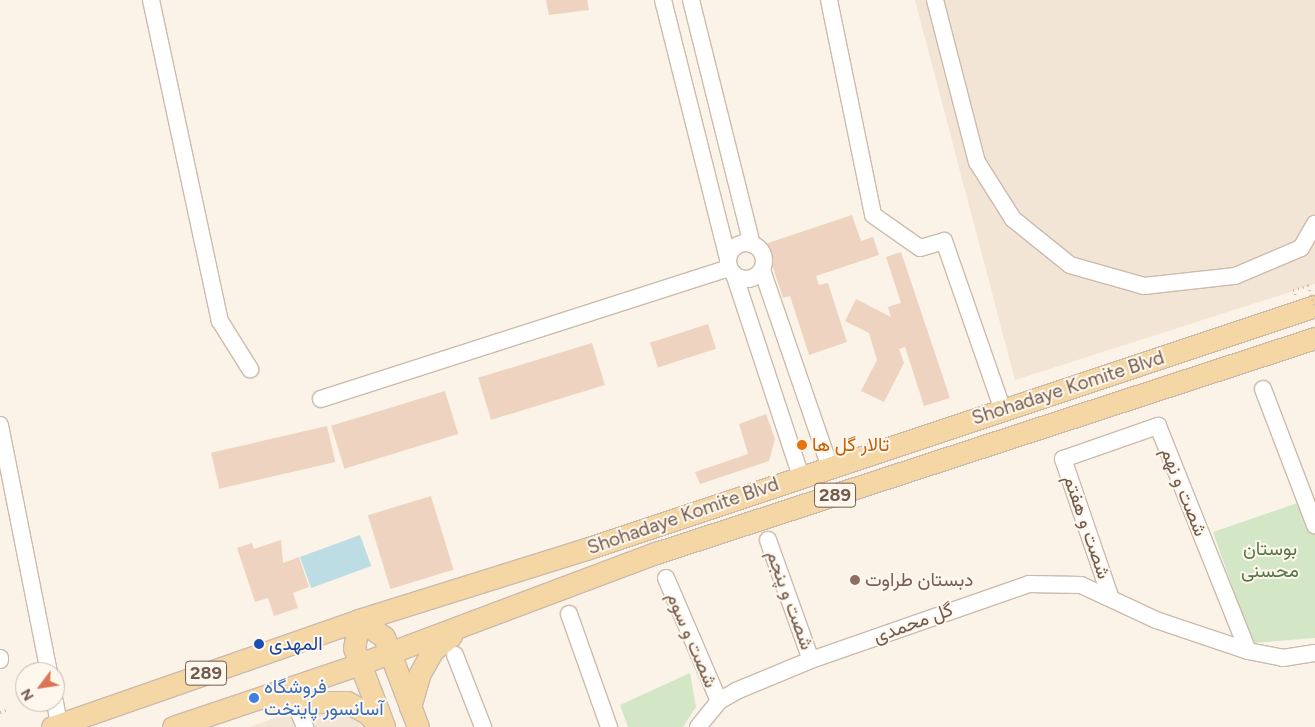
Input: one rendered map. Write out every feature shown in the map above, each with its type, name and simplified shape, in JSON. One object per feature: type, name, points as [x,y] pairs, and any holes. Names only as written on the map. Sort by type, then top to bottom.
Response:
[{"type":"main road","name":"Shohadaye Komite Blvd","points":[[56,726],[359,620],[1315,306]]},
{"type":"main road","name":"Shohadaye Komite Blvd","points":[[363,671],[393,660],[464,626],[656,553],[1315,338]]},
{"type":"main road","points":[[384,727],[354,648],[359,620],[384,638],[418,727]]},
{"type":"main road","points":[[410,707],[419,675],[433,650],[464,626]]},
{"type":"main road","name":"289","points":[[173,727],[363,671]]},
{"type":"main road","points":[[253,702],[347,702],[367,713],[380,727]]},
{"type":"street","points":[[151,0],[220,320],[250,369]]},
{"type":"street","points":[[663,0],[731,267],[801,476]]},
{"type":"street","points":[[691,0],[752,244],[761,252],[762,270],[830,466]]},
{"type":"street","points":[[829,0],[872,215],[920,248],[944,241],[1003,410]]},
{"type":"street","points":[[935,0],[977,162],[1013,218],[1070,265],[1144,286],[1235,276],[1301,248],[1315,224]]},
{"type":"street","points":[[731,267],[739,245],[752,244]]},
{"type":"street","points":[[731,267],[749,279],[762,270]]},
{"type":"street","points":[[321,399],[731,267]]},
{"type":"street","points":[[1263,389],[1315,525]]},
{"type":"street","points":[[0,425],[47,662]]},
{"type":"street","name":"شصت و نهم","points":[[1063,458],[1158,426],[1248,651]]},
{"type":"street","name":"شصت و هفتم","points":[[1063,458],[1110,596]]},
{"type":"street","name":"شصت و پنجم","points":[[768,540],[811,660]]},
{"type":"street","name":"شصت و سوم","points":[[666,578],[719,702]]},
{"type":"street","name":"گل محمدی","points":[[698,727],[719,702],[811,660],[1029,584],[1081,586],[1110,596],[1156,620],[1248,651],[1282,658],[1315,653]]},
{"type":"street","points":[[569,614],[609,727]]},
{"type":"street","points":[[456,655],[483,727]]},
{"type":"street","points":[[55,712],[56,726]]},
{"type":"path","points":[[1294,290],[1308,285],[1315,306]]},
{"type":"path","points":[[0,712],[8,709]]},
{"type":"shaded area","points":[[915,0],[1315,0],[1315,284],[1015,380]]},
{"type":"shaded area","points":[[348,691],[361,727],[250,727]]},
{"type":"green space","name":"بوستان محسنی","points":[[1315,497],[1315,638],[1252,643],[1213,532]]},
{"type":"green space","points":[[690,673],[696,707],[683,727],[628,727],[620,705]]},
{"type":"water","points":[[360,535],[371,566],[311,588],[300,557]]},
{"type":"building","points":[[546,0],[587,0],[589,10],[549,15]]},
{"type":"building","points":[[852,215],[861,241],[873,237],[879,255],[816,276],[819,285],[828,283],[847,342],[809,355],[790,296],[783,298],[765,244]]},
{"type":"building","points":[[901,252],[950,398],[924,406],[905,347],[899,349],[904,363],[884,402],[861,391],[877,360],[869,333],[845,321],[856,299],[891,317],[888,307],[901,303],[886,257]]},
{"type":"building","points":[[708,324],[716,349],[658,368],[650,343]]},
{"type":"building","points":[[592,343],[605,385],[491,420],[478,378]]},
{"type":"building","points":[[445,391],[458,434],[344,469],[331,426]]},
{"type":"building","points":[[766,414],[775,439],[769,461],[700,484],[695,472],[748,454],[739,424]]},
{"type":"building","points":[[327,426],[335,462],[219,489],[211,453]]},
{"type":"building","points":[[431,496],[454,570],[390,589],[368,515]]},
{"type":"building","points":[[281,540],[283,563],[299,557],[309,587],[293,593],[298,608],[274,616],[268,598],[255,602],[237,548],[252,543],[254,549]]},
{"type":"place","name":"تالار گل ها","points":[[802,445]]},
{"type":"place","name":"دبستان طراوت","points":[[855,580]]},
{"type":"place","name":"المهدی","points":[[259,644]]},
{"type":"place","name":"فروشگاه آسانسور پایتخت","points":[[254,698]]}]
